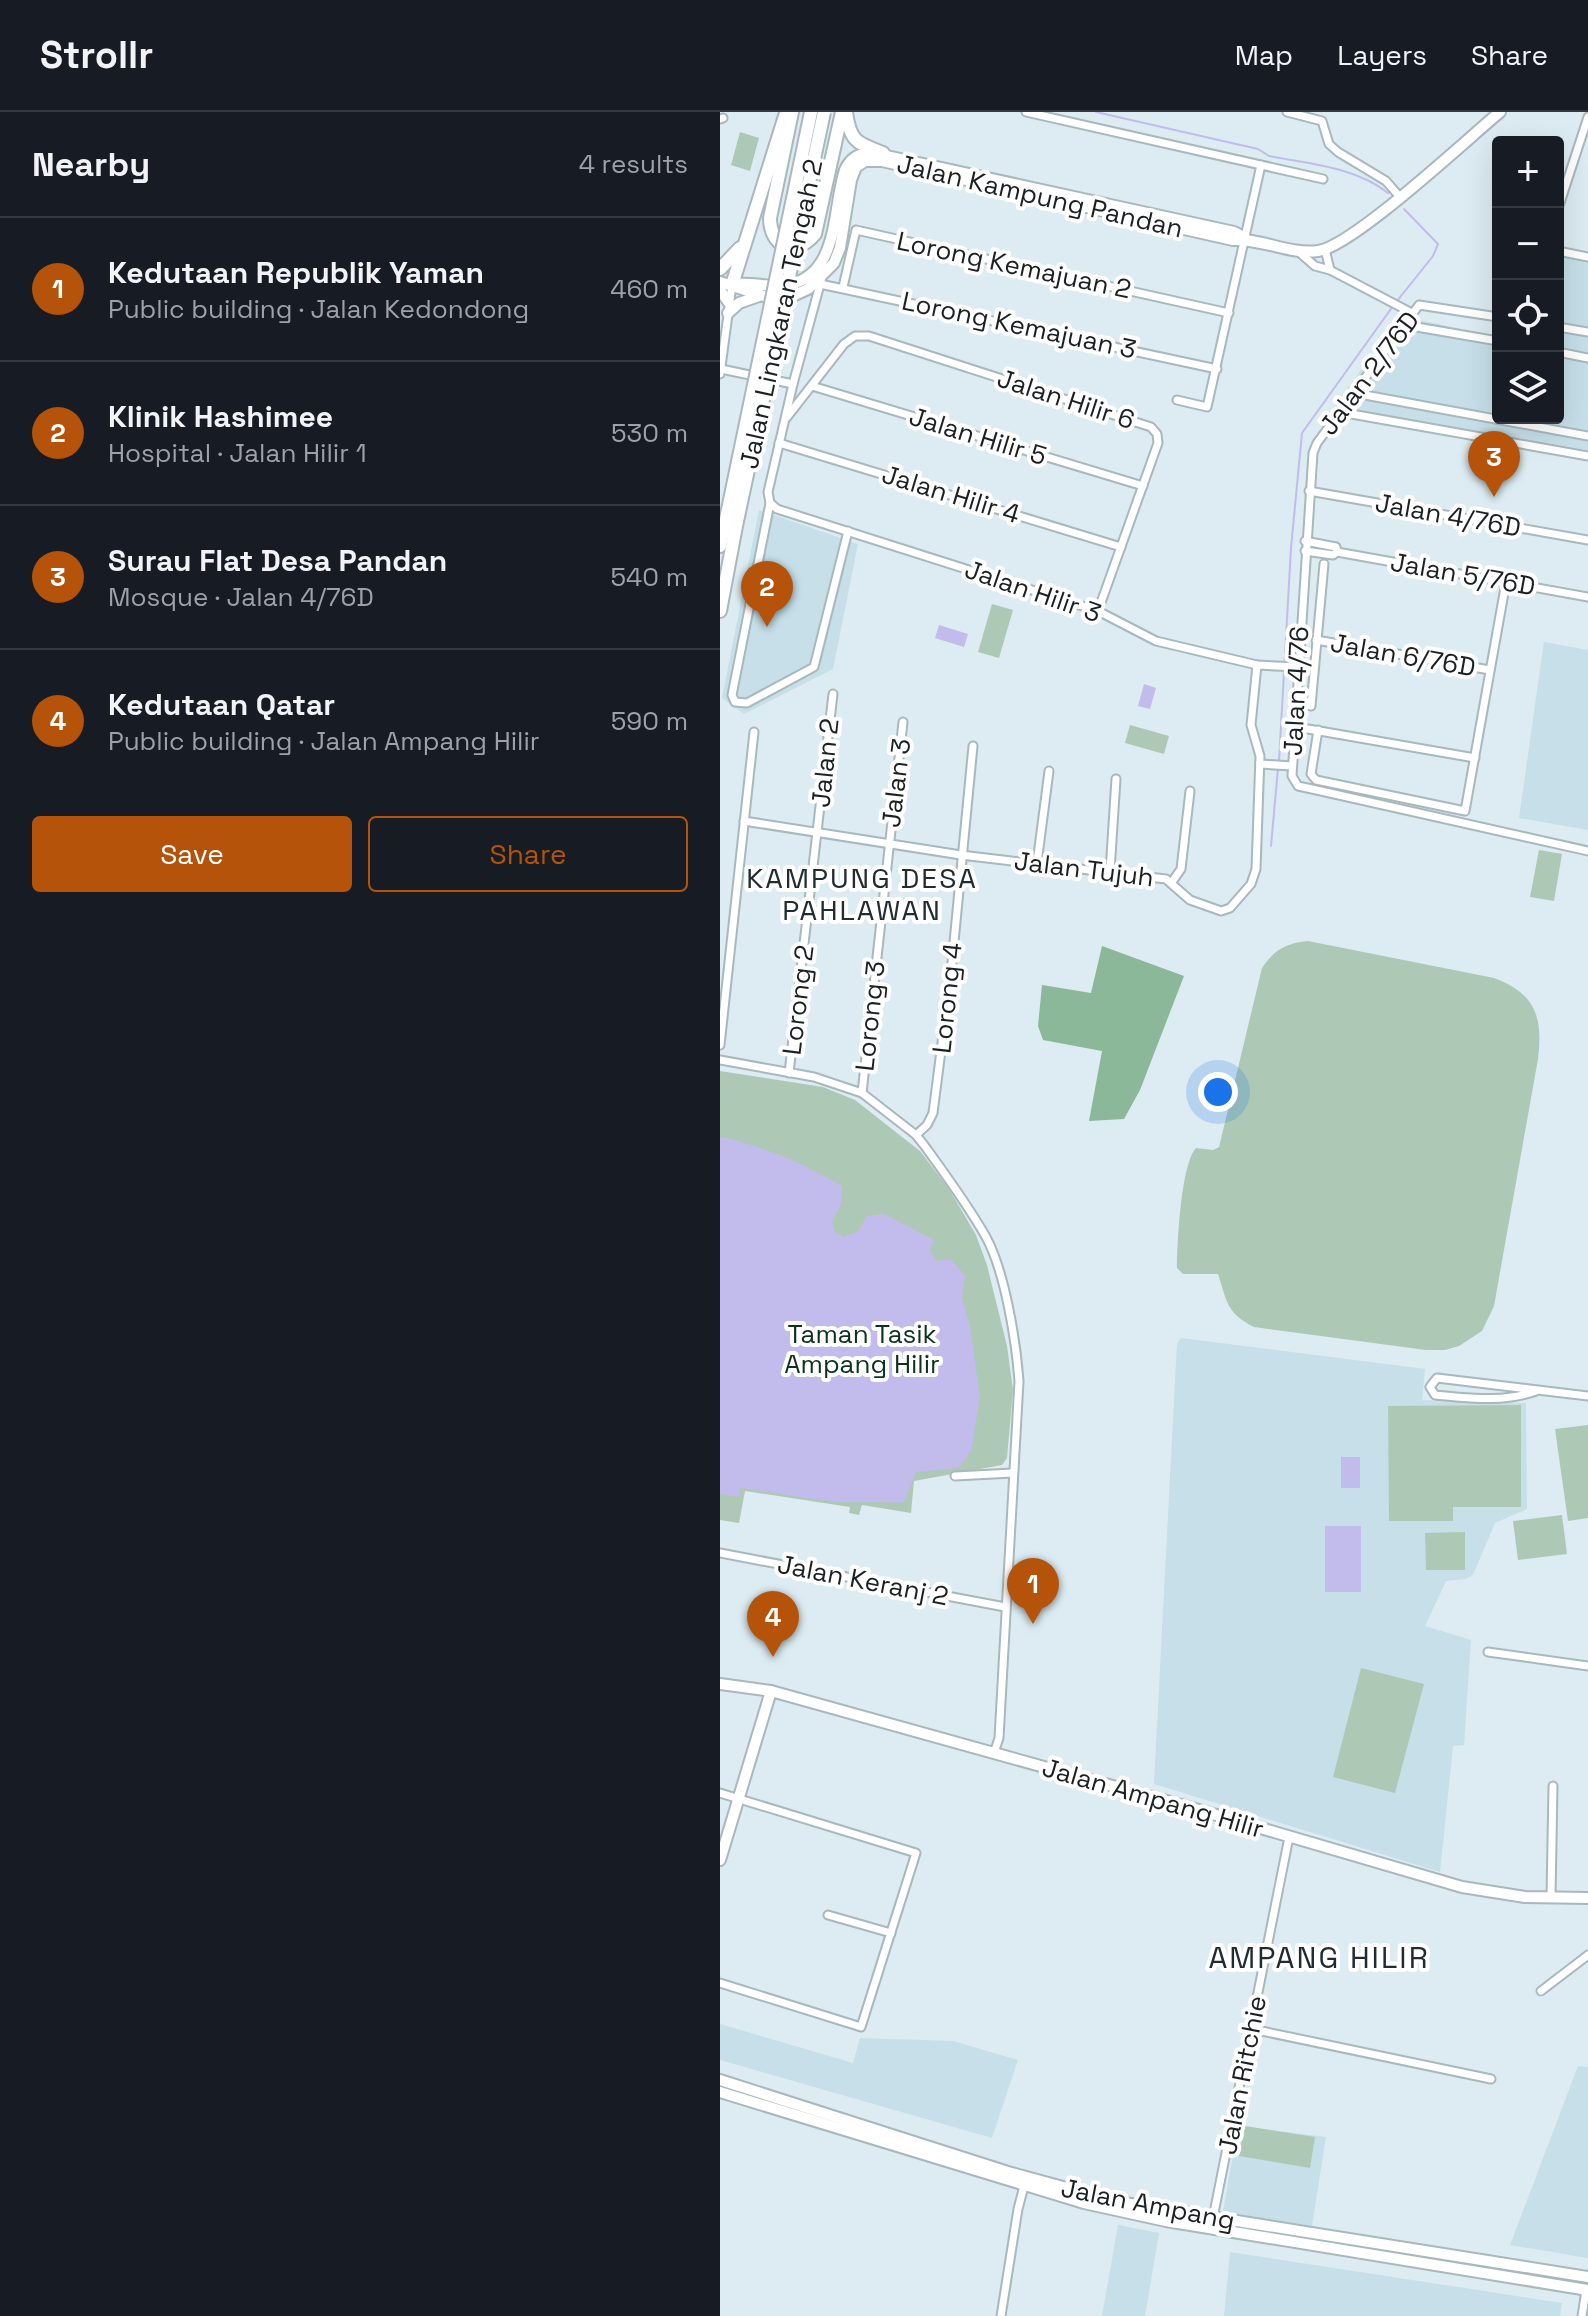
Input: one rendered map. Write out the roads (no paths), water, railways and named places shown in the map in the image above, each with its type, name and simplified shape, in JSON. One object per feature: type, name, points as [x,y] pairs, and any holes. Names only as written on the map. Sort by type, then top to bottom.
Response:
[{"type":"highway","points":[[789,112],[770,218],[771,234],[776,241],[791,247],[808,242],[815,234],[844,112]]},
{"type":"highway","points":[[724,285],[744,243],[789,112]]},
{"type":"highway","name":"Jalan Lingkaran Tengah 2","points":[[720,611],[730,525],[811,112]]},
{"type":"highway","name":"Jalan Lingkaran Tengah 2","points":[[720,546],[730,525],[824,112]]},
{"type":"highway","points":[[844,112],[854,139],[883,153]]},
{"type":"highway","points":[[720,269],[744,243]]},
{"type":"street","points":[[1026,112],[1323,179]]},
{"type":"street","points":[[1287,112],[1322,121],[1329,144],[1386,181],[1399,196]]},
{"type":"street","name":"Jalan Kampung Pandan","points":[[883,153],[1234,232],[1247,239],[1297,250],[1325,249],[1354,233],[1500,112]]},
{"type":"street","points":[[1558,208],[1588,117]]},
{"type":"street","points":[[724,285],[755,282],[770,286],[786,285],[816,269],[831,241],[842,179],[848,163],[857,155],[883,153]]},
{"type":"street","name":"Jalan Kampung Pandan","points":[[821,280],[833,266],[840,248],[851,180],[856,167],[865,161],[882,161],[1233,240],[1247,239]]},
{"type":"street","points":[[1177,400],[1207,407],[1247,239],[1261,165]]},
{"type":"street","name":"Lorong Kemajuan 2","points":[[843,287],[856,230],[1229,313]]},
{"type":"street","points":[[1325,249],[1330,270]]},
{"type":"street","points":[[1297,250],[1315,266],[1330,270],[1412,313]]},
{"type":"street","points":[[1564,252],[1588,257]]},
{"type":"street","points":[[724,285],[759,296],[794,296],[821,280]]},
{"type":"street","points":[[821,280],[768,492],[770,503],[732,695],[735,702],[747,703],[814,667],[848,531]]},
{"type":"street","name":"Lorong Kemajuan 3","points":[[821,280],[1217,369]]},
{"type":"street","points":[[724,285],[729,308],[720,371],[793,384]]},
{"type":"street","points":[[729,308],[759,296]]},
{"type":"street","name":"Jalan 2/76D","points":[[1317,443],[1412,313],[1422,304],[1492,316]]},
{"type":"street","points":[[1405,325],[1492,340]]},
{"type":"street","points":[[1564,328],[1588,332]]},
{"type":"street","name":"Jalan Hilir 6","points":[[812,386],[844,344],[855,336],[869,336],[1151,427],[1157,434],[1158,443],[1098,611]]},
{"type":"street","points":[[1564,353],[1588,358]]},
{"type":"street","points":[[785,419],[812,386]]},
{"type":"street","name":"Jalan Hilir 5","points":[[812,386],[1143,486]]},
{"type":"street","points":[[1354,393],[1588,436]]},
{"type":"street","points":[[1340,412],[1588,456]]},
{"type":"street","name":"Jalan Hilir 4","points":[[779,443],[1121,547]]},
{"type":"street","name":"Jalan 4/76","points":[[1317,443],[1309,491],[1294,667],[1292,776],[1298,786],[1588,851]]},
{"type":"street","name":"Jalan 4/76D","points":[[1309,491],[1588,540]]},
{"type":"street","name":"Jalan Hilir 3","points":[[770,503],[777,509],[1098,611],[1156,641],[1257,665],[1294,667]]},
{"type":"street","name":"Jalan 5/76D","points":[[1305,546],[1336,547],[1337,552],[1588,597]]},
{"type":"street","points":[[1311,706],[1324,564]]},
{"type":"street","points":[[1318,730],[1311,774],[1316,780],[1465,811],[1506,582]]},
{"type":"street","name":"Jalan 6/76D","points":[[1316,640],[1490,670]]},
{"type":"street","points":[[1257,665],[1251,725],[1264,764],[1292,766]]},
{"type":"street","name":"Jalan 2","points":[[817,832],[833,694]]},
{"type":"street","name":"Jalan 3","points":[[888,843],[903,722]]},
{"type":"street","points":[[1308,729],[1475,758]]},
{"type":"street","points":[[720,1045],[754,732]]},
{"type":"street","name":"Lorong 4","points":[[916,1135],[927,1125],[933,1113],[951,973],[973,746]]},
{"type":"street","name":"Jalan Tujuh","points":[[744,821],[961,855],[1166,879],[1190,900],[1221,911],[1230,908],[1251,884],[1256,869],[1264,764]]},
{"type":"street","points":[[1037,863],[1049,771]]},
{"type":"street","points":[[1110,871],[1116,779]]},
{"type":"street","points":[[1172,882],[1181,869],[1190,791]]},
{"type":"street","name":"Lorong 2","points":[[789,1073],[817,832]]},
{"type":"street","name":"Lorong 3","points":[[862,1093],[888,843]]},
{"type":"street","points":[[720,1060],[814,1077],[862,1093],[916,1135],[954,1187],[995,1257],[1018,1369],[999,1738],[994,1753]]},
{"type":"street","points":[[1536,1391],[1515,1399],[1435,1395],[1430,1387],[1437,1378],[1588,1396]]},
{"type":"street","points":[[955,1476],[1013,1473]]},
{"type":"street","name":"Jalan Keranj 2","points":[[720,1553],[1005,1607]]},
{"type":"street","points":[[1488,1652],[1588,1666]]},
{"type":"street","name":"Jalan Ampang Hilir","points":[[720,1684],[771,1691],[1462,1887],[1503,1895],[1588,1898]]},
{"type":"street","points":[[720,1860],[771,1691]]},
{"type":"street","points":[[1551,1897],[1553,1786]]},
{"type":"street","points":[[720,1793],[916,1853],[861,2027],[720,1983]]},
{"type":"street","name":"Jalan Ritchie","points":[[1213,2218],[1289,1837]]},
{"type":"street","points":[[828,1915],[891,1933]]},
{"type":"street","points":[[1541,1991],[1588,1955]]},
{"type":"street","points":[[1252,2029],[1491,2079]]},
{"type":"street","name":"Jalan Ampang","points":[[720,2080],[1026,2178],[1118,2202],[1588,2277]]},
{"type":"street","name":"Jalan Ampang","points":[[720,2092],[1084,2203],[1166,2221],[1587,2290]]},
{"type":"street","points":[[1001,2316],[1024,2186]]},
{"type":"street","points":[[1582,2316],[1587,2290]]},
{"type":"waterway","points":[[1096,112],[1258,149],[1269,156],[1347,172],[1388,193]]},
{"type":"waterway","points":[[1397,301],[1433,256],[1438,244],[1404,209]]},
{"type":"waterway","points":[[1279,761],[1291,548],[1302,433],[1393,306]]},
{"type":"waterway","points":[[1271,846],[1278,768]]},
{"type":"place","name":"Surau Flat Desa Pandan","points":[[1494,497]]},
{"type":"place","name":"Klinik Hashimee","points":[[767,627]]},
{"type":"place","name":"Kedutaan Republik Yaman","points":[[1033,1624]]},
{"type":"place","name":"Kedutaan Qatar","points":[[773,1657]]},
{"type":"district","name":"KAMPUNG DESA PAHLAWAN","points":[[862,894]]},
{"type":"district","name":"AMPANG HILIR","points":[[1319,1957]]},
{"type":"park label","name":"Taman Tasik Ampang Hilir","points":[[862,1349]]}]
